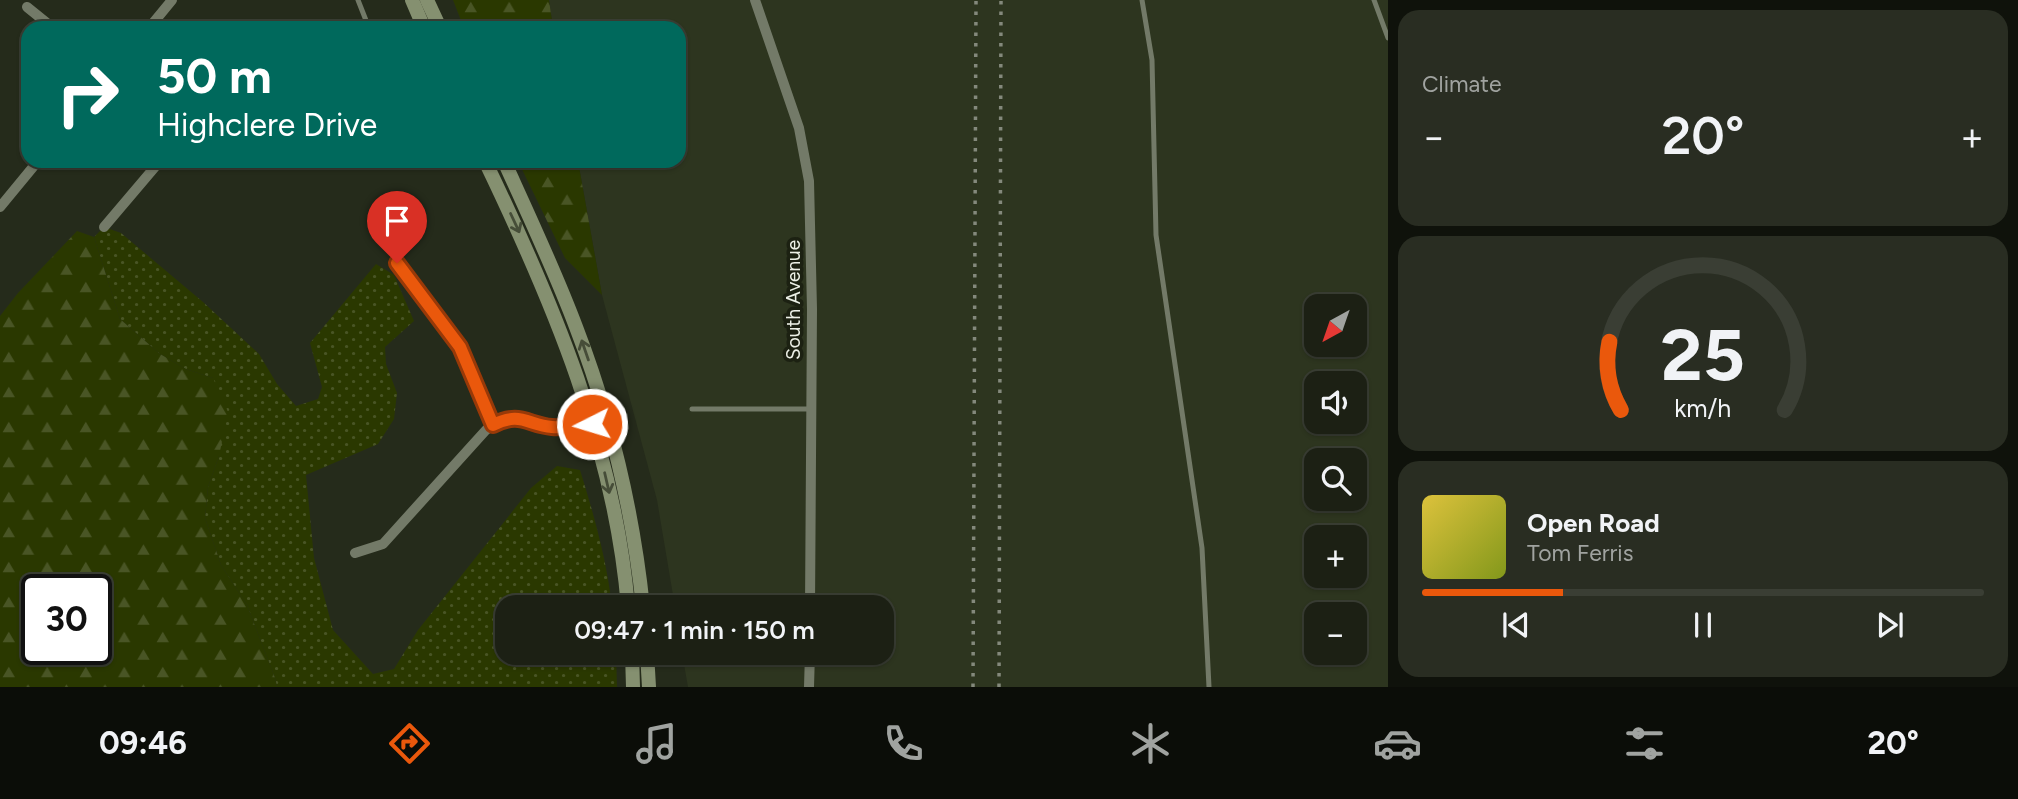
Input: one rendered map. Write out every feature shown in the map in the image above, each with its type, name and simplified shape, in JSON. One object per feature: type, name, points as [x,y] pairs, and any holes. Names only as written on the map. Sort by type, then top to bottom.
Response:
[{"type":"main road","points":[[412,0],[421,21]]},
{"type":"main road","points":[[427,0],[437,21]]},
{"type":"main road","points":[[488,168],[555,317],[581,387],[620,544],[626,595]]},
{"type":"main road","points":[[507,168],[562,292],[607,420],[627,499],[642,595]]},
{"type":"main road","points":[[632,665],[633,687]]},
{"type":"main road","points":[[648,665],[649,687]]},
{"type":"street","points":[[155,21],[172,0]]},
{"type":"street","name":"South Avenue","points":[[755,0],[799,128],[808,172],[812,309],[810,595]]},
{"type":"street","points":[[27,6],[45,21]]},
{"type":"street","points":[[0,207],[32,168]]},
{"type":"street","points":[[104,227],[154,168]]},
{"type":"street","points":[[397,263],[460,347],[493,425]]},
{"type":"street","points":[[355,553],[383,544],[486,430],[504,419],[527,419],[551,427],[592,424],[607,420]]},
{"type":"street","points":[[809,687],[810,665]]},
{"type":"lane","points":[[358,0],[366,21]]},
{"type":"lane","points":[[1142,0],[1152,60],[1156,234],[1202,548],[1209,687]]},
{"type":"lane","points":[[1374,0],[1388,37]]},
{"type":"lane","points":[[692,409],[810,409]]},
{"type":"shaded area","points":[[549,0],[1388,0],[1388,687],[688,687],[684,665],[894,665],[894,595],[673,595],[657,500],[602,295],[579,168],[686,168],[686,21],[552,21]]},
{"type":"green space","points":[[453,0],[549,0],[552,21],[461,21]]},
{"type":"green space","points":[[521,168],[579,168],[602,295],[565,258]]},
{"type":"green space","points":[[104,227],[121,233],[203,302],[259,354],[277,384],[296,406],[318,399],[322,387],[310,343],[376,264],[394,275],[414,321],[385,347],[386,364],[397,393],[394,419],[378,444],[306,475],[314,558],[333,630],[373,674],[394,669],[418,630],[531,488],[557,466],[580,470],[599,538],[610,595],[495,595],[495,665],[616,665],[617,687],[277,687],[247,605],[221,565],[205,518],[208,487],[219,456],[213,378],[186,369],[160,354],[120,319],[94,237]]},
{"type":"green space","points":[[77,231],[94,237],[120,319],[160,354],[186,369],[213,378],[228,412],[219,456],[208,487],[205,518],[221,565],[247,605],[277,687],[0,687],[0,316],[18,293]]},
{"type":"railway","points":[[973,687],[976,0]]},
{"type":"railway","points":[[999,687],[1001,0]]},
{"type":"route","points":[[397,263],[460,347],[493,425],[504,419],[527,419],[551,427],[592,424]]}]
